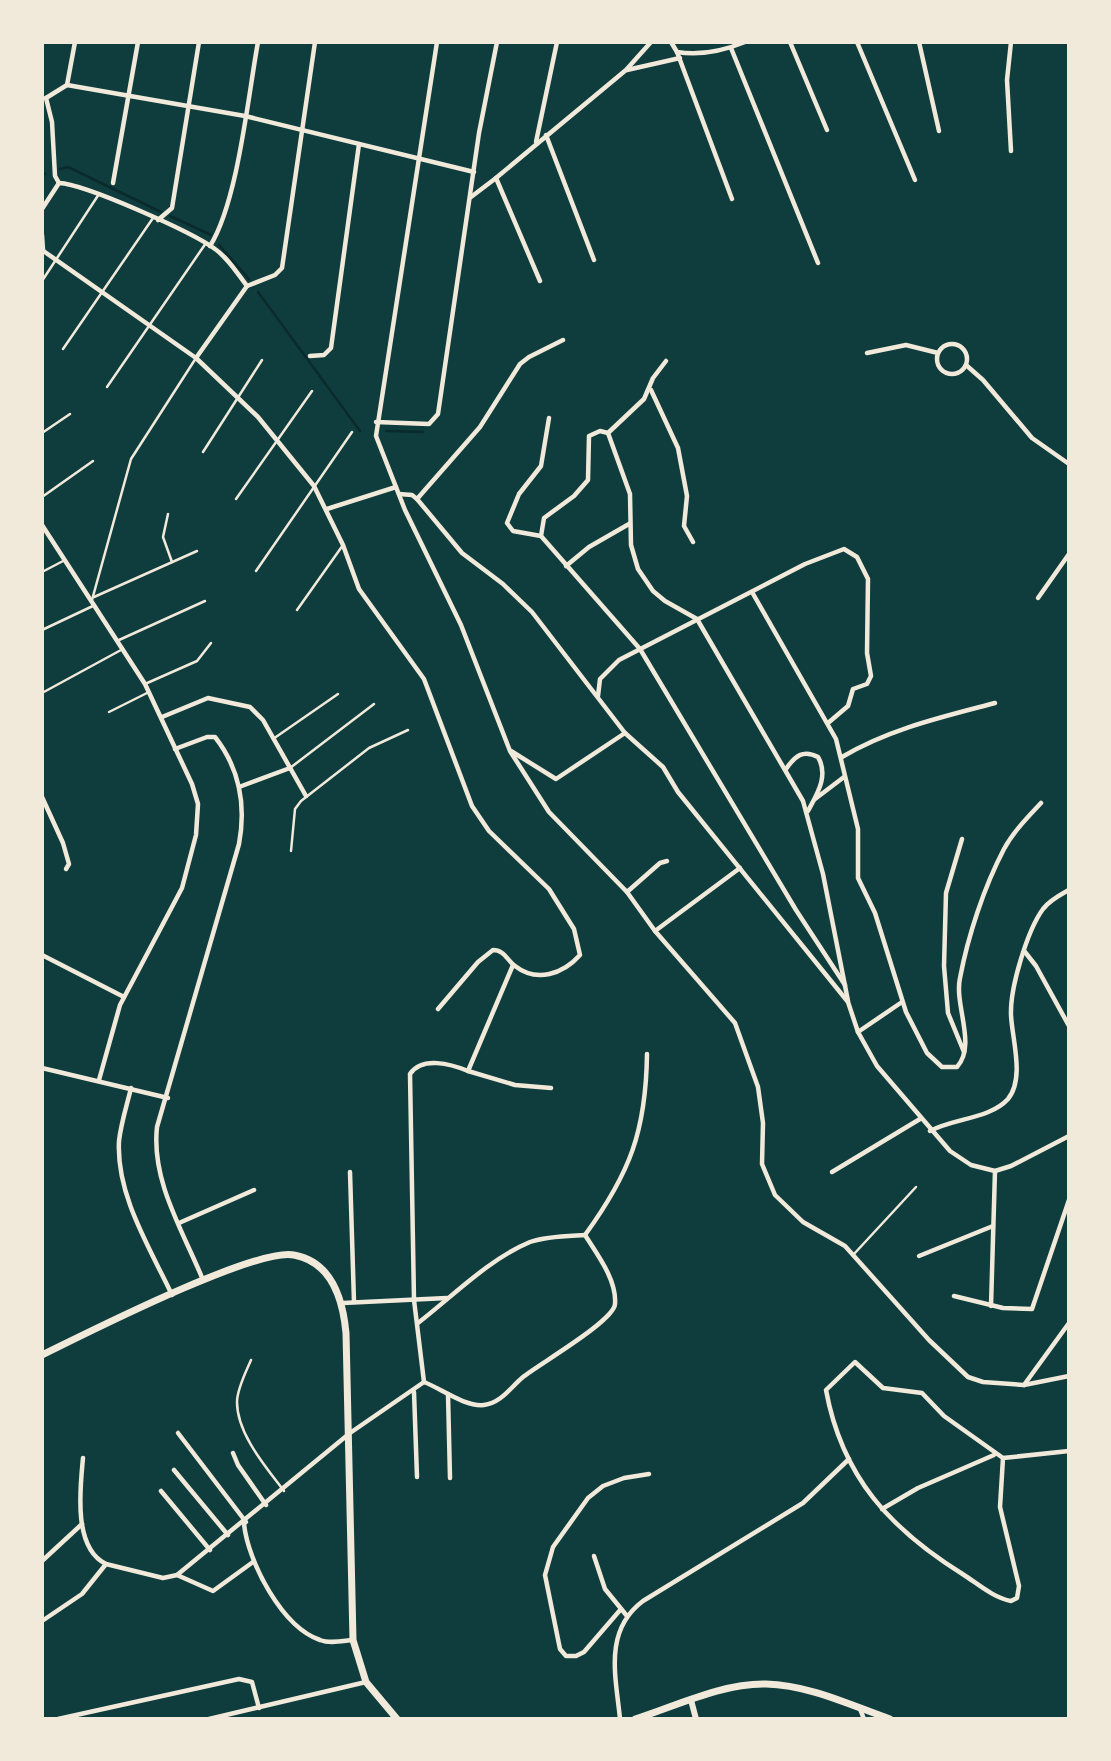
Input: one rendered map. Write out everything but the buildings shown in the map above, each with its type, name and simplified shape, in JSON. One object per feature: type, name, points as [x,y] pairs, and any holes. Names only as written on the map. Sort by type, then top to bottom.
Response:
[{"type":"main road","points":[[42,1355],[204,1280],[260,1258],[292,1254],[315,1263],[324,1272],[343,1303],[350,1433],[353,1640],[366,1682],[397,1719]]},
{"type":"main road","points":[[635,1719],[691,1700],[763,1684],[800,1688],[890,1719]]},
{"type":"street","points":[[67,85],[75,42]]},
{"type":"street","points":[[113,183],[138,42]]},
{"type":"street","points":[[155,219],[172,208],[199,42]]},
{"type":"street","points":[[208,244],[218,233],[245,116],[258,42]]},
{"type":"street","points":[[196,358],[247,286],[275,275],[282,268],[315,42]]},
{"type":"street","points":[[437,42],[416,158],[376,436],[429,563],[461,625],[510,751],[549,812],[627,892],[655,931],[729,1014],[741,1035],[762,1106],[761,1158],[768,1185],[803,1222],[836,1240],[854,1254],[961,1373],[984,1382],[1024,1385],[1069,1376]]},
{"type":"street","points":[[376,422],[429,424],[437,418],[474,172],[497,42]]},
{"type":"street","points":[[470,198],[626,70],[651,42]]},
{"type":"street","points":[[671,42],[680,58],[732,199]]},
{"type":"street","points":[[677,52],[702,54],[745,42]]},
{"type":"street","points":[[790,42],[827,130]]},
{"type":"street","points":[[857,42],[915,180]]},
{"type":"street","points":[[919,42],[939,131]]},
{"type":"street","points":[[1011,42],[1007,80],[1011,151]]},
{"type":"street","points":[[536,143],[557,43]]},
{"type":"street","points":[[730,48],[818,263]]},
{"type":"street","points":[[626,70],[680,58]]},
{"type":"street","points":[[247,286],[208,244],[99,194],[59,183],[55,176],[52,122],[44,96],[67,85],[127,98],[245,116],[474,172]]},
{"type":"street","points":[[546,135],[594,260]]},
{"type":"street","points":[[310,356],[324,355],[331,348],[359,144]]},
{"type":"street","points":[[496,178],[540,281]]},
{"type":"street","points":[[42,209],[59,183]]},
{"type":"street","points":[[42,235],[43,250],[196,358],[238,397],[277,439],[314,486],[343,545],[359,589],[424,679],[477,814],[489,831],[549,889],[574,929],[580,955],[573,963],[545,976],[537,976],[513,965],[501,951],[493,950],[470,971],[438,1009]]},
{"type":"street","points":[[417,499],[480,427],[513,375],[529,357],[563,340]]},
{"type":"street","points":[[948,344],[958,344],[967,355],[966,365],[958,373],[948,373],[940,367],[938,353],[948,344]]},
{"type":"street","points":[[867,353],[906,345],[938,353]]},
{"type":"street","points":[[666,361],[649,385],[678,448],[687,496],[684,526],[693,542]]},
{"type":"street","points":[[966,365],[983,380],[1032,438],[1069,464]]},
{"type":"street","points":[[608,433],[651,390]]},
{"type":"street","points":[[549,418],[541,466],[519,494],[507,523],[513,531],[541,536],[640,649],[791,901],[845,985]]},
{"type":"street","points":[[541,536],[544,518],[574,496],[588,480],[589,436],[600,431],[608,433]]},
{"type":"street","points":[[608,433],[630,494],[633,557],[644,580],[665,601],[697,619],[786,769],[807,812],[848,1002],[858,1032],[877,1066],[930,1131],[960,1159],[983,1169],[995,1171],[1011,1166],[1069,1136]]},
{"type":"street","points":[[327,509],[396,487]]},
{"type":"street","points":[[399,494],[412,495],[417,499],[462,553],[503,584],[537,618],[625,733],[663,767],[678,792],[848,1002]]},
{"type":"street","points":[[566,566],[589,547],[630,524]]},
{"type":"street","points":[[42,525],[94,601],[145,684],[196,793],[196,835],[183,888],[124,997],[99,1080]]},
{"type":"street","points":[[597,697],[605,671],[640,649],[824,555],[836,550],[851,551],[864,566],[868,579],[867,653],[871,680],[853,690],[848,706],[828,723]]},
{"type":"street","points":[[1038,598],[1069,554]]},
{"type":"street","points":[[752,593],[828,723],[842,757],[858,829],[858,878],[875,914],[902,1002],[921,1042],[937,1065],[949,1069],[957,1067],[965,1053],[958,994],[965,955],[1004,849],[1041,803]]},
{"type":"street","points":[[162,717],[199,700],[218,699],[255,710],[306,796]]},
{"type":"street","points":[[842,757],[866,743],[908,727],[995,703]]},
{"type":"street","points":[[510,751],[556,779],[625,733]]},
{"type":"street","points":[[175,749],[207,737],[215,737],[239,787],[243,818],[239,844],[168,1098],[157,1127],[156,1164],[204,1280]]},
{"type":"street","points":[[786,769],[796,756],[804,753],[818,757],[823,775],[815,799],[807,812]]},
{"type":"street","points":[[239,787],[290,768]]},
{"type":"street","points":[[815,799],[845,777]]},
{"type":"street","points":[[42,797],[66,850],[69,864],[66,869]]},
{"type":"street","points":[[962,839],[946,893],[944,973],[948,1013],[965,1053]]},
{"type":"street","points":[[627,892],[660,863],[667,861]]},
{"type":"street","points":[[655,931],[740,868]]},
{"type":"street","points":[[930,1131],[948,1122],[994,1110],[1011,1095],[1016,1073],[1011,1001],[1025,952],[1044,908],[1068,892]]},
{"type":"street","points":[[1025,952],[1036,966],[1069,1026]]},
{"type":"street","points":[[42,955],[124,997]]},
{"type":"street","points":[[468,1071],[513,965]]},
{"type":"street","points":[[858,1032],[902,1002]]},
{"type":"street","points":[[418,1323],[530,1242],[585,1235],[617,1187],[632,1154],[643,1119],[647,1054]]},
{"type":"street","points":[[424,1382],[414,1300],[408,1083],[412,1070],[423,1064],[449,1065],[515,1085],[551,1088]]},
{"type":"street","points":[[42,1068],[168,1098]]},
{"type":"street","points":[[131,1088],[119,1140],[121,1173],[172,1296]]},
{"type":"street","points":[[832,1172],[920,1119]]},
{"type":"street","points":[[990,1306],[995,1171]]},
{"type":"street","points":[[350,1172],[354,1302]]},
{"type":"street","points":[[179,1223],[254,1190]]},
{"type":"street","points":[[954,1296],[990,1306],[1023,1310],[1035,1306],[1069,1199]]},
{"type":"street","points":[[919,1256],[993,1226]]},
{"type":"street","points":[[424,1382],[448,1394],[482,1405],[492,1402],[613,1311],[615,1302],[608,1276],[585,1235]]},
{"type":"street","points":[[343,1303],[449,1298]]},
{"type":"street","points":[[1024,1385],[1069,1323]]},
{"type":"street","points":[[1003,1458],[1000,1507],[1019,1586],[1014,1601],[1004,1600],[960,1572],[881,1509],[863,1489],[830,1416],[826,1390],[838,1382],[849,1365],[855,1362],[883,1388],[922,1393],[944,1416],[1003,1458],[1069,1451]]},
{"type":"street","points":[[83,1458],[83,1523],[91,1555],[106,1564],[163,1578],[177,1575],[284,1491],[350,1433],[424,1382]]},
{"type":"street","points":[[414,1391],[417,1477]]},
{"type":"street","points":[[448,1394],[450,1478]]},
{"type":"street","points":[[178,1433],[245,1522],[253,1562],[295,1624],[319,1640],[353,1640]]},
{"type":"street","points":[[233,1453],[265,1505]]},
{"type":"street","points":[[881,1509],[918,1488],[995,1454]]},
{"type":"street","points":[[620,1719],[613,1663],[616,1643],[627,1616],[643,1601],[803,1503],[849,1459]]},
{"type":"street","points":[[174,1470],[228,1535]]},
{"type":"street","points":[[621,1609],[584,1652],[572,1657],[562,1653],[545,1575],[553,1547],[588,1498],[603,1486],[624,1478],[649,1474]]},
{"type":"street","points":[[162,1491],[210,1550]]},
{"type":"street","points":[[42,1561],[83,1523]]},
{"type":"street","points":[[594,1556],[599,1579],[627,1616]]},
{"type":"street","points":[[177,1575],[213,1591],[253,1562]]},
{"type":"street","points":[[42,1621],[82,1594],[106,1564]]},
{"type":"street","points":[[58,1719],[220,1683],[250,1681],[259,1708]]},
{"type":"street","points":[[209,1719],[366,1682]]},
{"type":"street","points":[[691,1700],[696,1719]]},
{"type":"street","points":[[860,1709],[864,1719]]},
{"type":"lane","points":[[42,281],[99,194]]},
{"type":"lane","points":[[63,349],[155,219]]},
{"type":"lane","points":[[107,387],[208,244]]},
{"type":"lane","points":[[94,601],[131,459],[196,358]]},
{"type":"lane","points":[[203,453],[262,360]]},
{"type":"lane","points":[[236,499],[312,391]]},
{"type":"lane","points":[[42,433],[71,414]]},
{"type":"lane","points":[[256,571],[352,432]]},
{"type":"lane","points":[[42,497],[93,461]]},
{"type":"lane","points":[[168,514],[163,537],[172,562]]},
{"type":"lane","points":[[297,610],[343,545]]},
{"type":"lane","points":[[42,630],[94,601],[197,551]]},
{"type":"lane","points":[[42,572],[65,560]]},
{"type":"lane","points":[[119,640],[205,601]]},
{"type":"lane","points":[[145,684],[197,662],[211,643]]},
{"type":"lane","points":[[42,693],[124,649]]},
{"type":"lane","points":[[109,712],[149,692]]},
{"type":"lane","points":[[273,739],[338,694]]},
{"type":"lane","points":[[290,768],[374,704]]},
{"type":"lane","points":[[291,851],[295,809],[306,796],[363,753],[408,730]]},
{"type":"lane","points":[[854,1254],[916,1187]]},
{"type":"lane","points":[[251,1360],[239,1394],[238,1412],[253,1447],[284,1491]]},
{"type":"waterway","points":[[60,169],[68,167],[161,212]]},
{"type":"waterway","points":[[170,216],[211,235]]},
{"type":"waterway","points":[[219,245],[249,279]]},
{"type":"waterway","points":[[258,292],[360,431]]},
{"type":"waterway","points":[[386,431],[423,432]]}]
